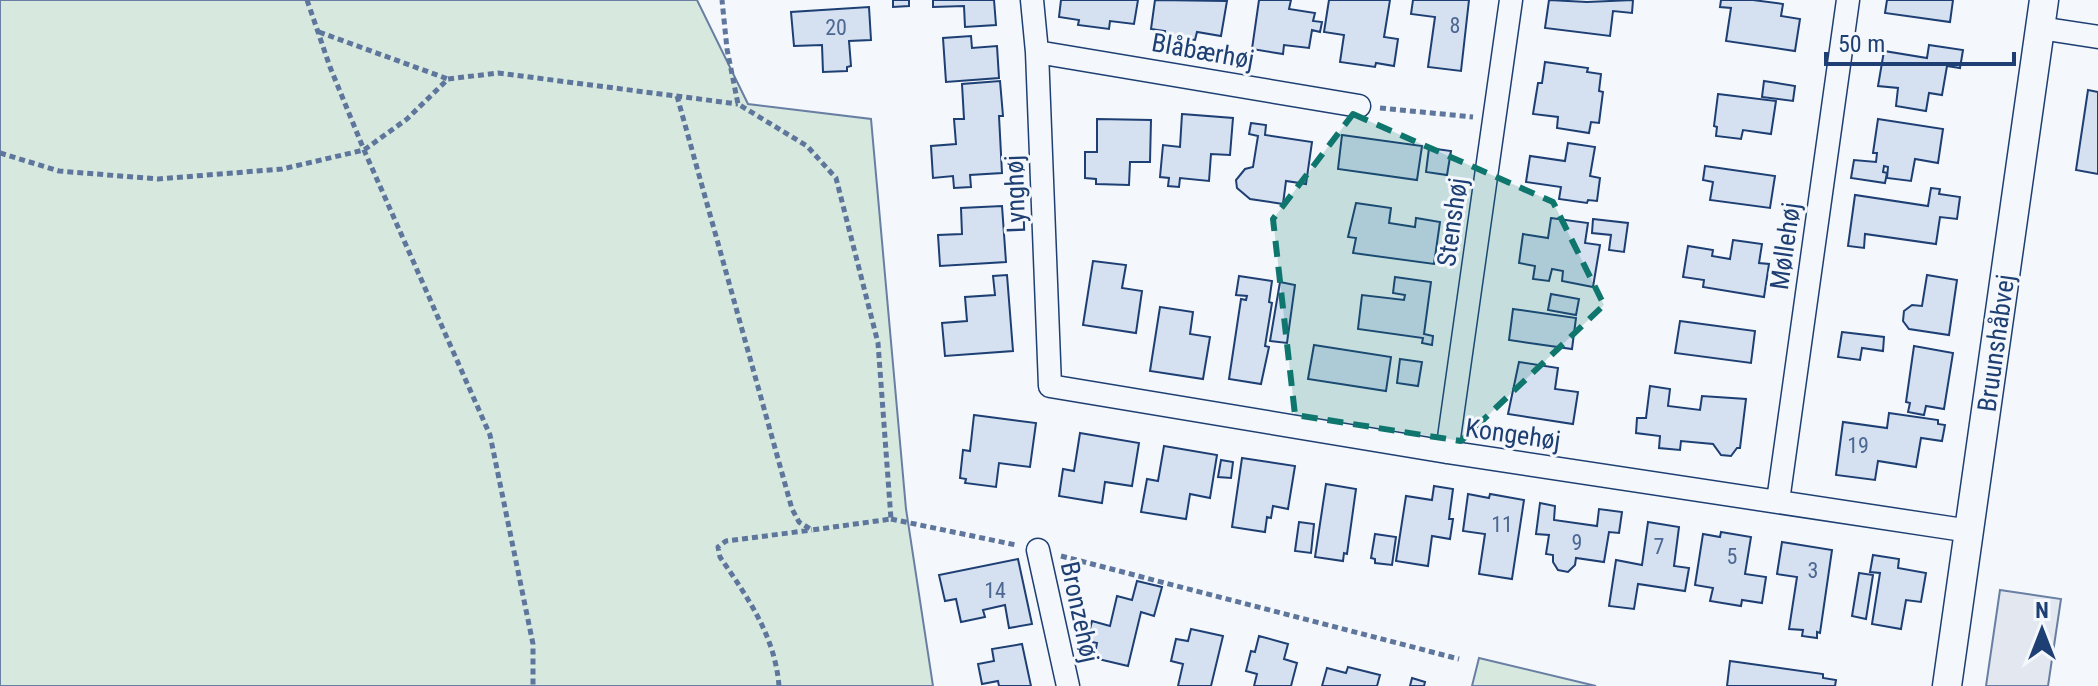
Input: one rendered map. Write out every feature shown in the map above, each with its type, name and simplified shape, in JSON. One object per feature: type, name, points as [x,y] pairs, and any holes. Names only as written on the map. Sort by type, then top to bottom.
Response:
[{"type":"street","name":"Lynghøj","points":[[1032,0],[1037,52],[1050,386]]},
{"type":"street","name":"Stenshøj","points":[[1447,452],[1511,0]]},
{"type":"street","name":"Møllehøj","points":[[1778,501],[1848,0]]},
{"type":"street","points":[[2042,14],[2098,37]]},
{"type":"street","name":"Bruunshåbvej","points":[[1947,686],[2042,14]]},
{"type":"street","name":"Blåbærhøj","points":[[1037,52],[1359,106]]},
{"type":"street","name":"Kongehøj","points":[[1050,386],[1447,452],[1970,531]]},
{"type":"street","name":"Bronzehøj","points":[[1038,550],[1068,686]]},
{"type":"path","points":[[307,0],[364,150],[490,435],[533,644],[533,686]]},
{"type":"path","points":[[722,0],[727,49],[738,104]]},
{"type":"path","points":[[318,32],[448,79],[498,73],[738,104],[807,146],[836,178],[878,343],[891,519]]},
{"type":"path","points":[[0,153],[59,171],[158,179],[282,169],[364,150],[407,119],[448,79]]},
{"type":"path","points":[[677,96],[792,509],[799,522],[812,530]]},
{"type":"path","points":[[1359,106],[1494,119]]},
{"type":"path","points":[[779,686],[777,662],[759,614],[720,557],[718,547],[726,541],[891,519],[1038,550],[1459,659]]},
{"type":"highlighted area","points":[[1353,114],[1553,202],[1604,305],[1461,441],[1295,415],[1273,219]]},
{"type":"shaded area","points":[[0,0],[697,0],[748,104],[871,119],[906,509],[933,686],[0,686]]},
{"type":"shaded area","points":[[2000,590],[2061,599],[2048,686],[1986,686]]},
{"type":"shaded area","points":[[1479,658],[1596,686],[1472,686]]},
{"type":"building","points":[[893,0],[909,0],[909,6],[893,7]]},
{"type":"building","points":[[933,0],[994,0],[996,25],[965,27],[964,6],[933,7]]},
{"type":"building","points":[[1061,0],[1138,0],[1134,24],[1110,21],[1109,29],[1078,25],[1079,20],[1059,17]]},
{"type":"building","points":[[1155,0],[1227,1],[1221,36],[1197,32],[1195,40],[1164,36],[1165,31],[1151,29]]},
{"type":"building","points":[[1259,0],[1291,0],[1289,9],[1315,13],[1313,21],[1322,22],[1320,32],[1312,30],[1309,48],[1284,45],[1283,54],[1252,49]]},
{"type":"building","points":[[1329,0],[1390,0],[1384,37],[1398,39],[1394,66],[1376,63],[1375,67],[1340,62],[1344,35],[1324,32]]},
{"type":"building","points":[[1413,0],[1469,0],[1461,71],[1428,67],[1435,17],[1411,14]]},
{"type":"building","points":[[1549,0],[1633,0],[1632,13],[1613,11],[1610,36],[1545,28]]},
{"type":"building","points":[[1721,0],[1783,4],[1781,16],[1800,19],[1795,51],[1726,41],[1731,8],[1720,7]]},
{"type":"building","points":[[1887,0],[1953,0],[1950,22],[1885,13]]},
{"type":"building","points":[[869,7],[871,40],[849,41],[851,66],[847,67],[847,71],[823,72],[822,45],[794,46],[791,12]]},
{"type":"building","points":[[971,36],[972,48],[997,46],[999,78],[946,82],[943,38]]},
{"type":"building","points":[[1929,45],[1963,50],[1960,68],[1947,66],[1942,95],[1929,93],[1926,111],[1896,106],[1898,88],[1878,86],[1884,51],[1927,58]]},
{"type":"building","points":[[1545,62],[1588,68],[1587,72],[1601,74],[1599,91],[1603,92],[1599,123],[1591,122],[1589,133],[1557,128],[1558,117],[1533,114]]},
{"type":"building","points":[[1000,81],[1002,173],[970,175],[971,187],[954,188],[953,176],[933,178],[931,146],[956,144],[954,119],[964,119],[962,84]]},
{"type":"building","points":[[1764,81],[1795,86],[1793,101],[1762,97]]},
{"type":"building","points":[[2088,90],[2098,92],[2098,174],[2076,170]]},
{"type":"building","points":[[1718,94],[1776,101],[1771,134],[1743,130],[1741,139],[1716,136],[1717,127],[1714,126]]},
{"type":"building","points":[[1182,114],[1233,118],[1230,155],[1211,154],[1209,181],[1180,178],[1179,187],[1168,186],[1169,178],[1160,177],[1163,145],[1180,147]]},
{"type":"building","points":[[1097,119],[1151,120],[1150,162],[1130,162],[1129,185],[1096,184],[1096,179],[1085,178],[1085,152],[1097,152]]},
{"type":"building","points":[[1878,119],[1943,129],[1938,163],[1915,159],[1911,181],[1887,178],[1888,167],[1884,166],[1883,172],[1887,173],[1885,183],[1851,178],[1854,160],[1876,162],[1877,153],[1873,153]]},
{"type":"building","points":[[1251,123],[1266,125],[1265,135],[1312,142],[1306,184],[1286,181],[1283,204],[1250,199],[1237,188],[1236,180],[1245,169],[1253,167],[1258,136],[1249,134]]},
{"type":"building","points":[[1342,135],[1422,146],[1417,180],[1338,169]]},
{"type":"building","points":[[1568,143],[1595,147],[1590,176],[1600,178],[1597,201],[1588,200],[1587,203],[1559,199],[1561,187],[1526,182],[1530,156],[1565,161]]},
{"type":"building","points":[[1429,148],[1451,151],[1447,175],[1426,172]]},
{"type":"building","points":[[1705,166],[1775,176],[1770,208],[1710,200],[1713,182],[1703,180]]},
{"type":"building","points":[[1931,188],[1940,189],[1939,194],[1960,197],[1957,219],[1940,217],[1936,244],[1865,234],[1864,248],[1848,246],[1855,195],[1928,206]]},
{"type":"building","points":[[1356,203],[1391,208],[1389,223],[1415,227],[1416,218],[1440,222],[1434,264],[1353,253],[1356,238],[1348,237]]},
{"type":"building","points":[[1002,206],[1006,262],[940,266],[938,235],[962,234],[961,208]]},
{"type":"building","points":[[1551,218],[1588,223],[1585,243],[1600,245],[1593,287],[1562,281],[1563,271],[1552,269],[1549,281],[1533,279],[1535,266],[1519,263],[1523,234],[1548,238]]},
{"type":"building","points":[[1593,219],[1628,223],[1624,252],[1609,250],[1611,235],[1592,233]]},
{"type":"building","points":[[1733,240],[1762,244],[1759,263],[1769,264],[1764,297],[1703,287],[1704,280],[1683,277],[1688,246],[1713,250],[1712,256],[1730,259]]},
{"type":"building","points":[[1093,261],[1126,265],[1122,288],[1142,291],[1136,333],[1083,325]]},
{"type":"building","points":[[1007,275],[1013,351],[945,356],[942,323],[967,321],[965,297],[995,295],[993,276]]},
{"type":"building","points":[[1927,275],[1957,280],[1949,335],[1909,329],[1903,321],[1904,311],[1912,305],[1922,306]]},
{"type":"building","points":[[1239,276],[1272,281],[1265,346],[1269,347],[1261,384],[1229,379],[1241,299],[1246,300],[1247,296],[1236,295]]},
{"type":"building","points":[[1395,277],[1431,282],[1424,334],[1433,336],[1432,345],[1422,343],[1423,338],[1358,329],[1362,295],[1404,300],[1405,295],[1393,293]]},
{"type":"building","points":[[1280,282],[1295,285],[1287,343],[1270,341]]},
{"type":"building","points":[[1551,294],[1579,299],[1576,315],[1548,310]]},
{"type":"building","points":[[1160,307],[1193,312],[1190,334],[1210,337],[1203,379],[1150,371]]},
{"type":"building","points":[[1513,309],[1576,318],[1572,349],[1509,340]]},
{"type":"building","points":[[1680,321],[1755,331],[1751,363],[1675,353]]},
{"type":"building","points":[[1842,332],[1884,337],[1883,351],[1862,348],[1860,360],[1838,357]]},
{"type":"building","points":[[1314,345],[1391,357],[1386,391],[1308,379]]},
{"type":"building","points":[[1914,346],[1953,353],[1944,409],[1926,406],[1924,415],[1908,412],[1910,403],[1906,402]]},
{"type":"building","points":[[1400,359],[1422,362],[1418,386],[1397,383]]},
{"type":"building","points":[[1519,362],[1558,368],[1555,389],[1578,392],[1573,424],[1508,414]]},
{"type":"building","points":[[1650,386],[1670,389],[1668,406],[1700,410],[1702,396],[1746,399],[1740,448],[1731,456],[1721,455],[1713,444],[1681,441],[1680,450],[1659,448],[1660,436],[1636,433],[1637,418],[1646,418]]},
{"type":"building","points":[[1889,413],[1938,420],[1938,424],[1945,425],[1942,441],[1921,438],[1916,467],[1878,461],[1875,480],[1836,475],[1843,422],[1887,428]]},
{"type":"building","points":[[974,415],[1036,423],[1030,467],[999,463],[996,487],[965,483],[966,479],[960,478],[963,450],[970,451]]},
{"type":"building","points":[[1080,433],[1139,443],[1132,486],[1105,482],[1102,503],[1059,496],[1063,469],[1074,471]]},
{"type":"building","points":[[1164,446],[1217,455],[1210,498],[1190,494],[1186,519],[1141,512],[1147,479],[1158,481]]},
{"type":"building","points":[[1242,458],[1295,466],[1288,509],[1273,506],[1271,518],[1267,517],[1265,532],[1232,527]]},
{"type":"building","points":[[1221,460],[1233,462],[1231,478],[1218,477]]},
{"type":"building","points":[[1326,484],[1356,489],[1347,554],[1344,553],[1343,561],[1315,557]]},
{"type":"building","points":[[1434,486],[1453,489],[1450,539],[1432,536],[1428,566],[1396,561],[1406,496],[1432,500]]},
{"type":"building","points":[[1468,494],[1524,500],[1512,579],[1479,574],[1485,534],[1463,531]]},
{"type":"building","points":[[1540,503],[1555,506],[1554,520],[1597,526],[1599,509],[1622,512],[1619,533],[1609,532],[1604,562],[1576,558],[1575,565],[1568,572],[1558,570],[1553,555],[1546,554],[1549,535],[1536,534]]},
{"type":"building","points":[[1299,522],[1314,524],[1311,553],[1295,551]]},
{"type":"building","points":[[1648,522],[1679,527],[1674,566],[1689,568],[1685,591],[1638,584],[1634,609],[1609,606],[1616,560],[1642,565]]},
{"type":"building","points":[[1721,532],[1751,537],[1745,574],[1766,577],[1762,603],[1742,600],[1741,606],[1710,601],[1713,588],[1695,585],[1703,534],[1720,537]]},
{"type":"building","points":[[1375,534],[1396,537],[1392,565],[1375,563],[1375,559],[1371,558]]},
{"type":"building","points":[[1782,542],[1832,550],[1817,638],[1802,636],[1803,630],[1789,629],[1797,577],[1777,574]]},
{"type":"building","points":[[1873,555],[1899,559],[1898,568],[1926,573],[1921,602],[1906,600],[1901,629],[1872,624],[1880,573],[1870,572]]},
{"type":"building","points":[[1018,559],[1032,624],[1009,628],[1005,605],[983,610],[985,617],[961,622],[956,599],[945,601],[939,575]]},
{"type":"building","points":[[1859,573],[1873,575],[1866,619],[1852,616]]},
{"type":"building","points":[[1137,581],[1162,587],[1154,616],[1141,612],[1128,666],[1094,658],[1097,643],[1087,641],[1092,621],[1110,626],[1117,596],[1132,600]]},
{"type":"building","points":[[1191,629],[1223,636],[1211,686],[1178,686],[1183,664],[1171,661],[1176,639],[1188,641]]},
{"type":"building","points":[[1259,636],[1288,644],[1284,659],[1297,663],[1291,686],[1254,686],[1257,674],[1246,671]]},
{"type":"building","points":[[1022,644],[1031,686],[999,686],[998,681],[982,684],[978,664],[994,661],[992,649]]},
{"type":"building","points":[[1730,661],[1823,674],[1823,678],[1836,680],[1835,686],[1727,686]]},
{"type":"building","points":[[1348,667],[1380,675],[1377,686],[1322,686],[1327,668],[1346,673]]},
{"type":"building","points":[[1412,678],[1425,682],[1424,686],[1410,686]]}]
